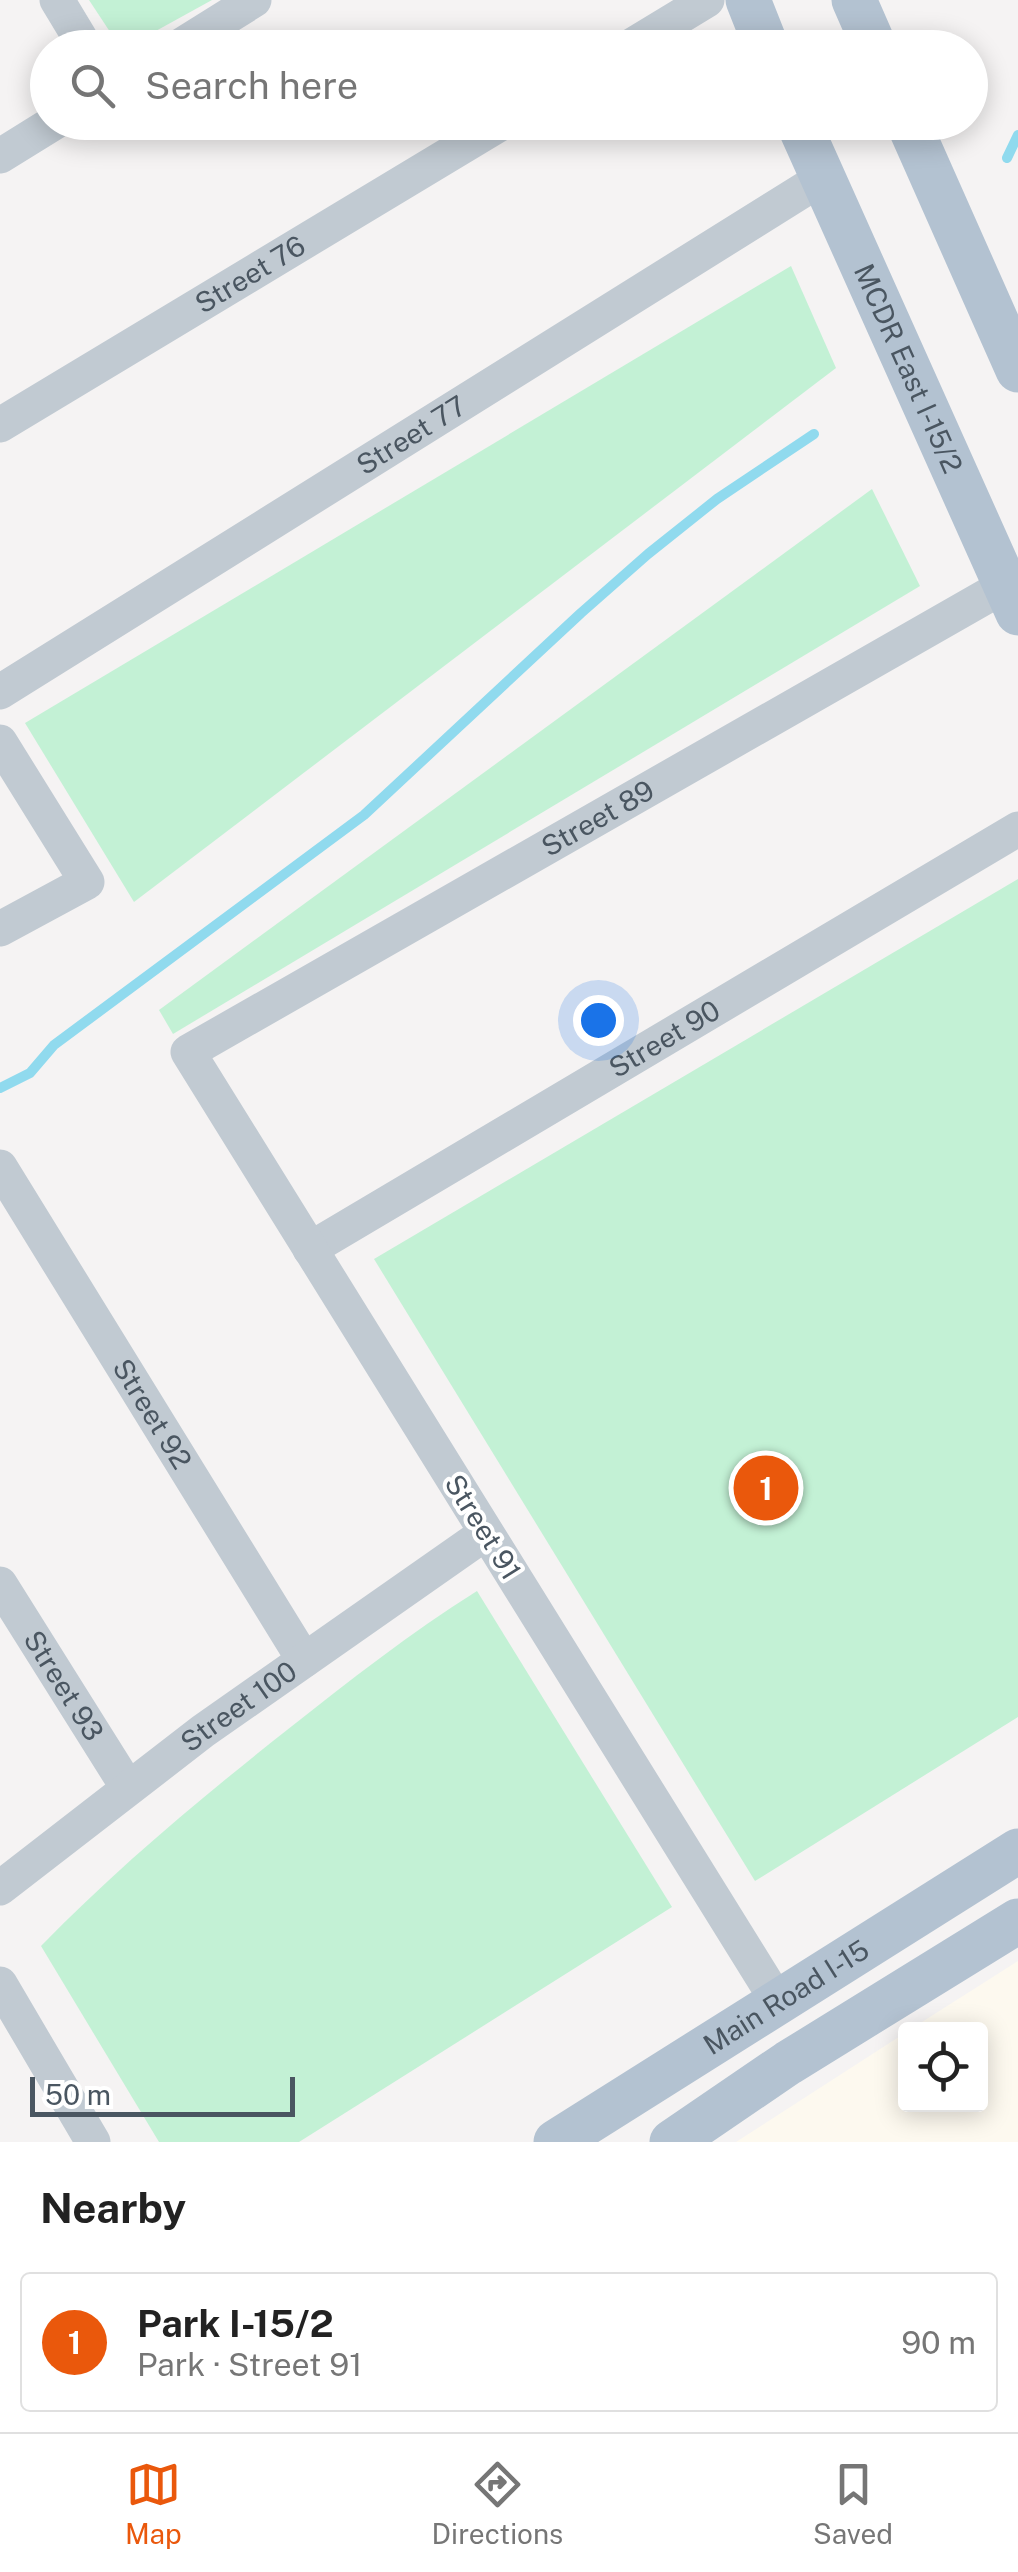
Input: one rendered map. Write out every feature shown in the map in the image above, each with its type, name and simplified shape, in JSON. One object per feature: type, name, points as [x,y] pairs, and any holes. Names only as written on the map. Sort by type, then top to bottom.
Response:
[{"type":"main road","points":[[748,0],[760,30]]},
{"type":"main road","points":[[854,0],[867,30]]},
{"type":"main road","name":"MCDR East I-15/2","points":[[805,140],[1012,599]]},
{"type":"main road","points":[[916,140],[1018,370]]},
{"type":"main road","name":"Main Road I-15","points":[[556,2142],[1018,1851]]},
{"type":"main road","name":"Main Road I-15","points":[[672,2142],[788,2063],[1018,1920]]},
{"type":"street","points":[[56,0],[75,30]]},
{"type":"street","points":[[206,30],[254,0]]},
{"type":"street","points":[[658,30],[707,0]]},
{"type":"street","points":[[0,156],[30,137]]},
{"type":"street","name":"Street 76","points":[[0,425],[474,140]]},
{"type":"street","name":"Street 77","points":[[0,692],[821,179]]},
{"type":"street","name":"Street 89","points":[[188,1052],[1012,599]]},
{"type":"street","points":[[0,742],[86,882],[0,929]]},
{"type":"street","name":"Street 90","points":[[310,1249],[1018,829]]},
{"type":"street","name":"Street 91","points":[[188,1052],[778,2002]]},
{"type":"street","name":"Street 92","points":[[0,1167],[304,1660]]},
{"type":"street","name":"Street 100","points":[[0,1888],[128,1788],[486,1533]]},
{"type":"street","name":"Street 93","points":[[0,1584],[128,1788]]},
{"type":"street","points":[[0,1984],[93,2142]]},
{"type":"shaded area","points":[[1018,1961],[1018,2142],[736,2142],[898,2038],[898,2112],[988,2112],[988,2022],[922,2022]]},
{"type":"green space","points":[[89,0],[212,0],[158,30],[109,30]]},
{"type":"green space","points":[[791,266],[836,368],[134,902],[25,723]]},
{"type":"green space","points":[[872,489],[920,586],[173,1034],[159,1010]]},
{"type":"green space","points":[[1018,879],[1018,1717],[755,1881],[374,1259]]},
{"type":"green space","points":[[477,1591],[672,1907],[299,2142],[159,2142],[41,1946],[130,1861],[223,1781],[380,1658]]},
{"type":"waterway","points":[[1007,158],[1018,135]]},
{"type":"waterway","points":[[0,1088],[30,1073],[54,1045],[364,815],[648,554],[717,499],[814,434]]},
{"type":"place","name":"Park I-15/2","points":[[766,1488]]}]
